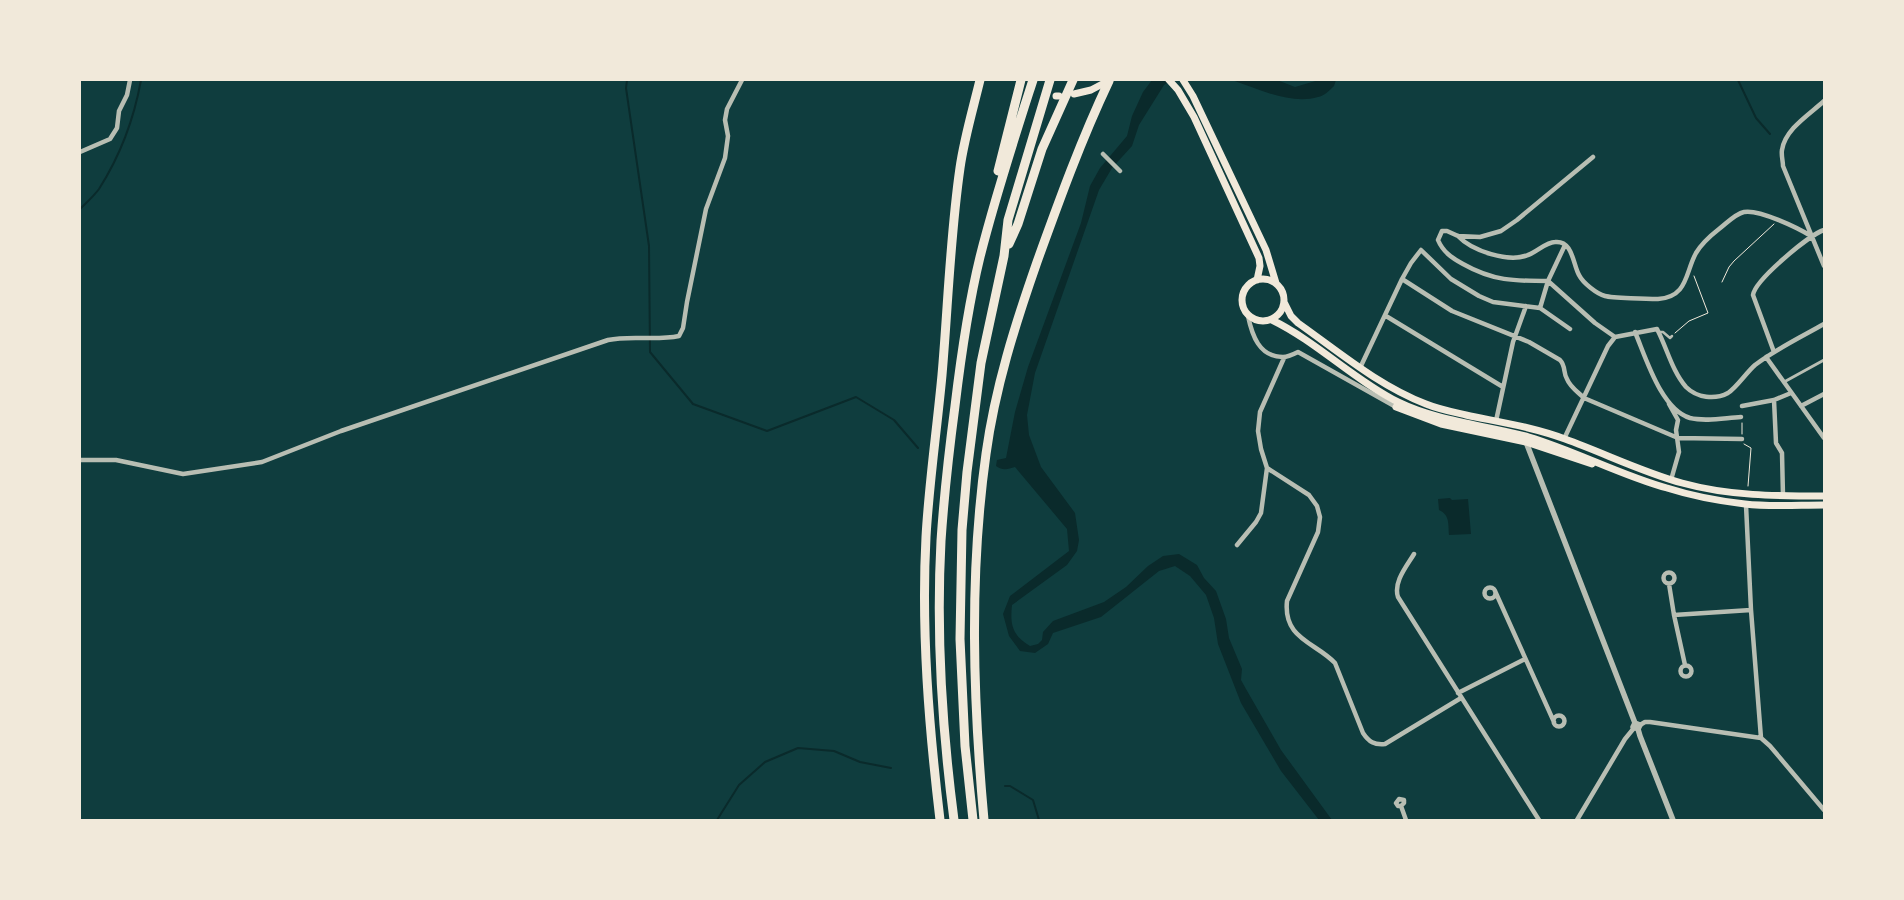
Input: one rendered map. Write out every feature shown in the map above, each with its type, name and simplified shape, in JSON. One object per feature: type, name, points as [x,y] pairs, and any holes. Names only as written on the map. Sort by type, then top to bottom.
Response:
[{"type":"highway","points":[[940,820],[927,688],[925,616],[926,539],[931,465],[942,377],[952,225],[960,166],[980,80]]},
{"type":"highway","points":[[954,820],[941,694],[941,542],[962,347],[979,259],[1020,80]]},
{"type":"highway","points":[[979,259],[1000,182],[1033,80]]},
{"type":"highway","points":[[973,820],[962,693],[960,584],[967,472],[981,363],[1004,256],[1008,220],[1050,80]]},
{"type":"highway","points":[[1004,256],[1018,224],[1042,149],[1073,80]]},
{"type":"highway","points":[[984,820],[975,669],[976,590],[980,514],[986,454],[1005,362],[1023,304],[1078,151],[1110,80]]},
{"type":"main road","points":[[1074,94],[1091,90],[1110,80]]},
{"type":"main road","points":[[1169,80],[1178,90],[1194,117],[1259,258],[1260,266],[1257,280]]},
{"type":"main road","points":[[1184,82],[1197,104],[1266,250],[1276,283],[1283,291],[1284,302],[1292,316],[1298,323],[1360,368],[1402,394],[1427,405],[1564,438],[1671,480],[1703,488],[1749,495],[1824,496]]},
{"type":"main road","points":[[1276,283],[1267,279],[1257,280],[1246,287],[1242,294],[1242,303],[1248,316],[1259,321],[1272,320],[1291,330],[1398,402],[1444,418],[1559,446],[1666,488],[1702,497],[1746,505],[1824,505]]},
{"type":"main road","points":[[1272,320],[1280,313],[1284,302]]},
{"type":"main road","points":[[1396,407],[1441,424],[1524,438]]},
{"type":"main road","points":[[1512,424],[1524,438]]},
{"type":"street","points":[[80,152],[110,139],[117,128],[119,111],[127,95],[130,80]]},
{"type":"street","points":[[80,460],[116,460],[183,474],[262,462],[341,431],[608,340],[620,337],[668,338],[679,336],[683,328],[706,209],[725,158],[728,136],[725,120],[727,109],[742,80]]},
{"type":"street","points":[[1824,101],[1793,129],[1785,141],[1782,151],[1783,166],[1824,266]]},
{"type":"street","points":[[1103,154],[1120,171]]},
{"type":"street","points":[[1593,158],[1501,231],[1480,237],[1458,236],[1442,231],[1438,240],[1446,252],[1473,270],[1490,277],[1515,281],[1548,282],[1595,323],[1615,337]]},
{"type":"street","points":[[1458,236],[1463,242],[1476,248],[1498,256],[1515,259],[1528,255],[1556,241],[1565,245],[1572,253],[1575,268],[1580,277],[1591,288],[1605,296],[1660,299],[1677,293],[1686,280],[1702,244],[1739,214],[1753,212],[1798,228],[1811,236]]},
{"type":"street","points":[[1774,352],[1753,295],[1754,291],[1759,282],[1811,236],[1824,230]]},
{"type":"street","points":[[1540,308],[1548,282],[1565,245]]},
{"type":"street","points":[[1360,368],[1402,279],[1421,250],[1451,279],[1479,296],[1493,302],[1540,308],[1570,329]]},
{"type":"street","points":[[1402,279],[1452,311],[1529,342],[1560,360],[1564,364],[1566,379],[1584,398],[1678,438],[1742,439]]},
{"type":"street","points":[[1496,421],[1515,337],[1526,306]]},
{"type":"street","points":[[1248,316],[1252,333],[1259,347],[1284,358],[1298,352],[1396,407]]},
{"type":"street","points":[[1386,316],[1503,387]]},
{"type":"street","points":[[1564,438],[1608,346],[1615,337],[1635,332],[1656,330],[1685,386],[1694,394],[1705,398],[1729,392],[1747,372],[1766,357],[1824,324]]},
{"type":"street","points":[[1635,332],[1661,392],[1678,420],[1676,430],[1679,452],[1671,480]]},
{"type":"street","points":[[1766,357],[1824,438]]},
{"type":"street","points":[[1237,545],[1261,514],[1267,468],[1258,431],[1260,412],[1284,358]]},
{"type":"street","points":[[1784,382],[1824,360]]},
{"type":"street","points":[[1742,406],[1774,400],[1791,392]]},
{"type":"street","points":[[1801,406],[1824,394]]},
{"type":"street","points":[[1774,400],[1776,443],[1782,453],[1783,496]]},
{"type":"street","points":[[1668,403],[1688,417],[1703,420],[1741,418]]},
{"type":"street","points":[[1524,438],[1673,820]]},
{"type":"street","points":[[1267,468],[1309,495],[1317,506],[1320,517],[1318,532],[1290,594],[1287,608],[1288,615],[1290,623],[1300,637],[1335,663],[1363,733],[1368,740],[1376,745],[1385,744],[1459,696],[1525,659]]},
{"type":"street","points":[[1746,505],[1751,610],[1761,738]]},
{"type":"street","points":[[1414,554],[1398,582],[1396,591],[1398,597],[1539,820]]},
{"type":"street","points":[[1669,584],[1685,665]]},
{"type":"street","points":[[1495,591],[1554,722]]},
{"type":"street","points":[[1674,615],[1751,610]]},
{"type":"street","points":[[1577,820],[1625,739],[1637,726],[1645,722],[1761,738],[1770,746],[1824,810]]},
{"type":"street","points":[[1401,806],[1406,820]]},
{"type":"lane","points":[[1658,332],[1663,332],[1670,338],[1672,336]]},
{"type":"path","points":[[1722,282],[1725,273],[1734,260],[1778,220]]},
{"type":"path","points":[[1672,336],[1689,321],[1708,314],[1691,266]]},
{"type":"path","points":[[1741,418],[1742,443],[1751,448],[1749,495]]},
{"type":"water","points":[[1152,80],[1171,80],[1164,85],[1139,125],[1132,146],[1112,168],[1099,190],[1035,373],[1027,415],[1029,435],[1041,467],[1075,513],[1079,540],[1077,551],[1067,565],[1012,605],[1012,624],[1019,638],[1024,642],[1030,646],[1038,644],[1042,640],[1043,632],[1053,621],[1104,602],[1126,587],[1148,566],[1163,556],[1179,554],[1197,565],[1204,578],[1216,591],[1226,619],[1229,638],[1242,669],[1241,680],[1281,750],[1332,820],[1319,820],[1281,771],[1241,703],[1218,644],[1214,618],[1206,595],[1190,576],[1175,566],[1159,571],[1101,617],[1053,633],[1048,644],[1035,653],[1020,651],[1009,636],[1003,614],[1010,596],[1069,551],[1067,529],[1015,467],[1001,469],[996,466],[997,460],[1006,458],[1015,412],[1028,367],[1081,223],[1090,186],[1100,168],[1127,136],[1132,116],[1143,92]]},
{"type":"water","points":[[1232,80],[1277,80],[1295,87],[1319,80],[1336,80],[1334,86],[1327,93],[1308,99],[1297,99],[1275,95]]},
{"type":"water","points":[[1450,498],[1452,500],[1468,499],[1471,534],[1449,535],[1448,520],[1445,514],[1439,510],[1438,499]]},
{"type":"waterway","points":[[80,209],[99,189],[120,150],[130,123],[141,80]]},
{"type":"waterway","points":[[627,80],[626,88],[649,246],[650,352],[693,404],[767,431],[856,397],[894,420],[918,448]]},
{"type":"waterway","points":[[1738,80],[1756,118],[1770,134]]},
{"type":"waterway","points":[[717,820],[739,785],[765,762],[798,748],[834,751],[860,762],[891,768]]},
{"type":"waterway","points":[[1005,786],[1010,786],[1033,800],[1039,820]]}]
